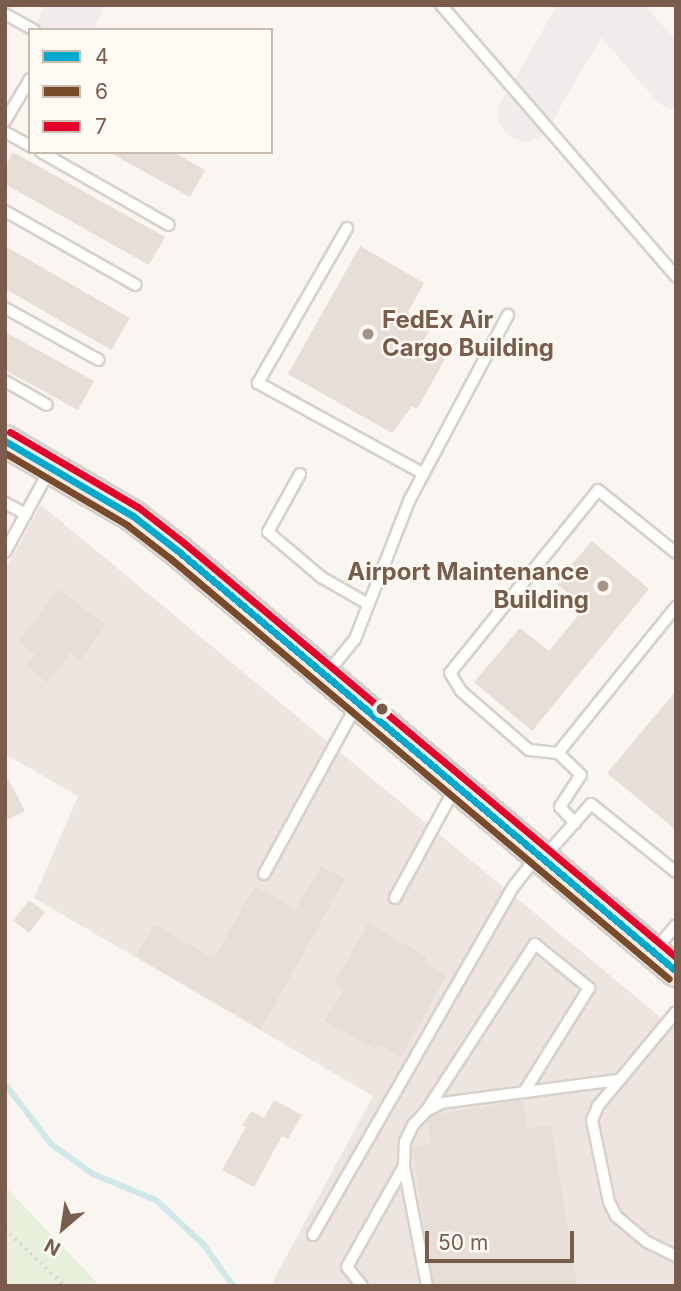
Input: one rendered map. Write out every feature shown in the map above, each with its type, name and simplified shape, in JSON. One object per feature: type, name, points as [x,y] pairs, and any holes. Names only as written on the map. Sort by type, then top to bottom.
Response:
[{"type":"main road","points":[[5,441],[133,516],[665,962]]},
{"type":"lane","points":[[441,5],[676,276]]},
{"type":"lane","points":[[5,13],[31,28]]},
{"type":"lane","points":[[5,121],[28,82]]},
{"type":"lane","points":[[5,132],[28,145]]},
{"type":"lane","points":[[45,154],[169,225]]},
{"type":"lane","points":[[5,211],[136,285]]},
{"type":"lane","points":[[347,228],[258,383],[424,474]]},
{"type":"lane","points":[[5,308],[99,360]]},
{"type":"lane","points":[[325,675],[355,639],[409,501],[509,315]]},
{"type":"lane","points":[[5,381],[47,405]]},
{"type":"lane","points":[[5,552],[51,467]]},
{"type":"lane","points":[[300,474],[268,532],[321,577],[369,604]]},
{"type":"lane","points":[[575,823],[560,807],[581,775],[558,753],[529,750],[461,691],[450,673],[598,490],[676,553]]},
{"type":"lane","points":[[5,503],[26,514]]},
{"type":"lane","points":[[558,753],[676,607]]},
{"type":"lane","points":[[264,874],[358,703]]},
{"type":"lane","points":[[395,898],[457,786]]},
{"type":"lane","points":[[313,1236],[514,886],[591,804],[676,872]]},
{"type":"lane","points":[[665,962],[676,925]]},
{"type":"lane","points":[[427,1286],[404,1166],[405,1142],[413,1125],[426,1111],[535,944],[589,988],[524,1092]]},
{"type":"lane","points":[[676,1012],[598,1106],[592,1120],[609,1202],[628,1228],[676,1256]]},
{"type":"lane","points":[[426,1111],[442,1103],[619,1080]]},
{"type":"lane","points":[[362,1286],[347,1267],[404,1166]]},
{"type":"path","points":[[5,1229],[65,1286]]},
{"type":"path","points":[[5,1238],[10,1234]]},
{"type":"shaded area","points":[[41,505],[676,1030],[676,1286],[277,1286],[273,1281],[373,1096],[34,898],[78,796],[5,754],[5,569]]},
{"type":"green space","points":[[5,1186],[100,1286],[5,1286]]},
{"type":"building","points":[[13,152],[165,237],[149,265],[5,184],[5,166]]},
{"type":"building","points":[[113,154],[177,154],[205,170],[190,197]]},
{"type":"building","points":[[5,246],[130,318],[111,350],[5,289]]},
{"type":"building","name":"FedEx Air Cargo Building","points":[[360,246],[424,283],[408,312],[432,326],[422,343],[446,357],[417,409],[412,406],[392,433],[288,374]]},
{"type":"building","points":[[5,332],[94,381],[78,410],[5,370]]},
{"type":"building","points":[[592,541],[649,589],[532,731],[474,682],[520,628],[549,651],[585,607],[556,583]]},
{"type":"building","points":[[58,589],[106,625],[80,660],[70,653],[48,683],[26,666],[35,654],[19,642]]},
{"type":"building","points":[[676,691],[676,830],[607,773]]},
{"type":"building","points":[[5,773],[25,811],[5,821]]},
{"type":"building","points":[[321,866],[345,879],[261,1029],[136,956],[154,924],[214,959],[255,886],[296,909]]},
{"type":"building","points":[[29,900],[45,912],[29,933],[13,921]]},
{"type":"building","points":[[368,923],[427,957],[424,963],[446,976],[401,1057],[378,1044],[375,1049],[325,1021],[344,990],[334,984]]},
{"type":"building","points":[[274,1100],[302,1115],[288,1139],[282,1136],[254,1187],[222,1170],[246,1127],[242,1126],[251,1111],[264,1118]]},
{"type":"building","points":[[523,1100],[528,1129],[551,1125],[577,1286],[434,1286],[412,1147],[431,1144],[427,1120],[437,1114]]},
{"type":"waterway","points":[[5,1084],[51,1144],[93,1174],[156,1200],[204,1245],[233,1286]]},
{"type":"taxiway","points":[[64,28],[76,5]]},
{"type":"taxiway","points":[[525,114],[589,5]]},
{"type":"taxiway","points":[[609,5],[676,82]]},
{"type":"transit line","name":"7","points":[[10,432],[138,507],[184,543],[676,957]]},
{"type":"transit line","name":"4","points":[[5,441],[133,516],[178,551],[676,971]]},
{"type":"transit line","name":"6","points":[[5,453],[127,525],[171,559],[669,979]]},
{"type":"place","name":"FedEx Air Cargo Building","points":[[368,334]]},
{"type":"place","name":"Airport Maintenance Building","points":[[603,586]]}]
